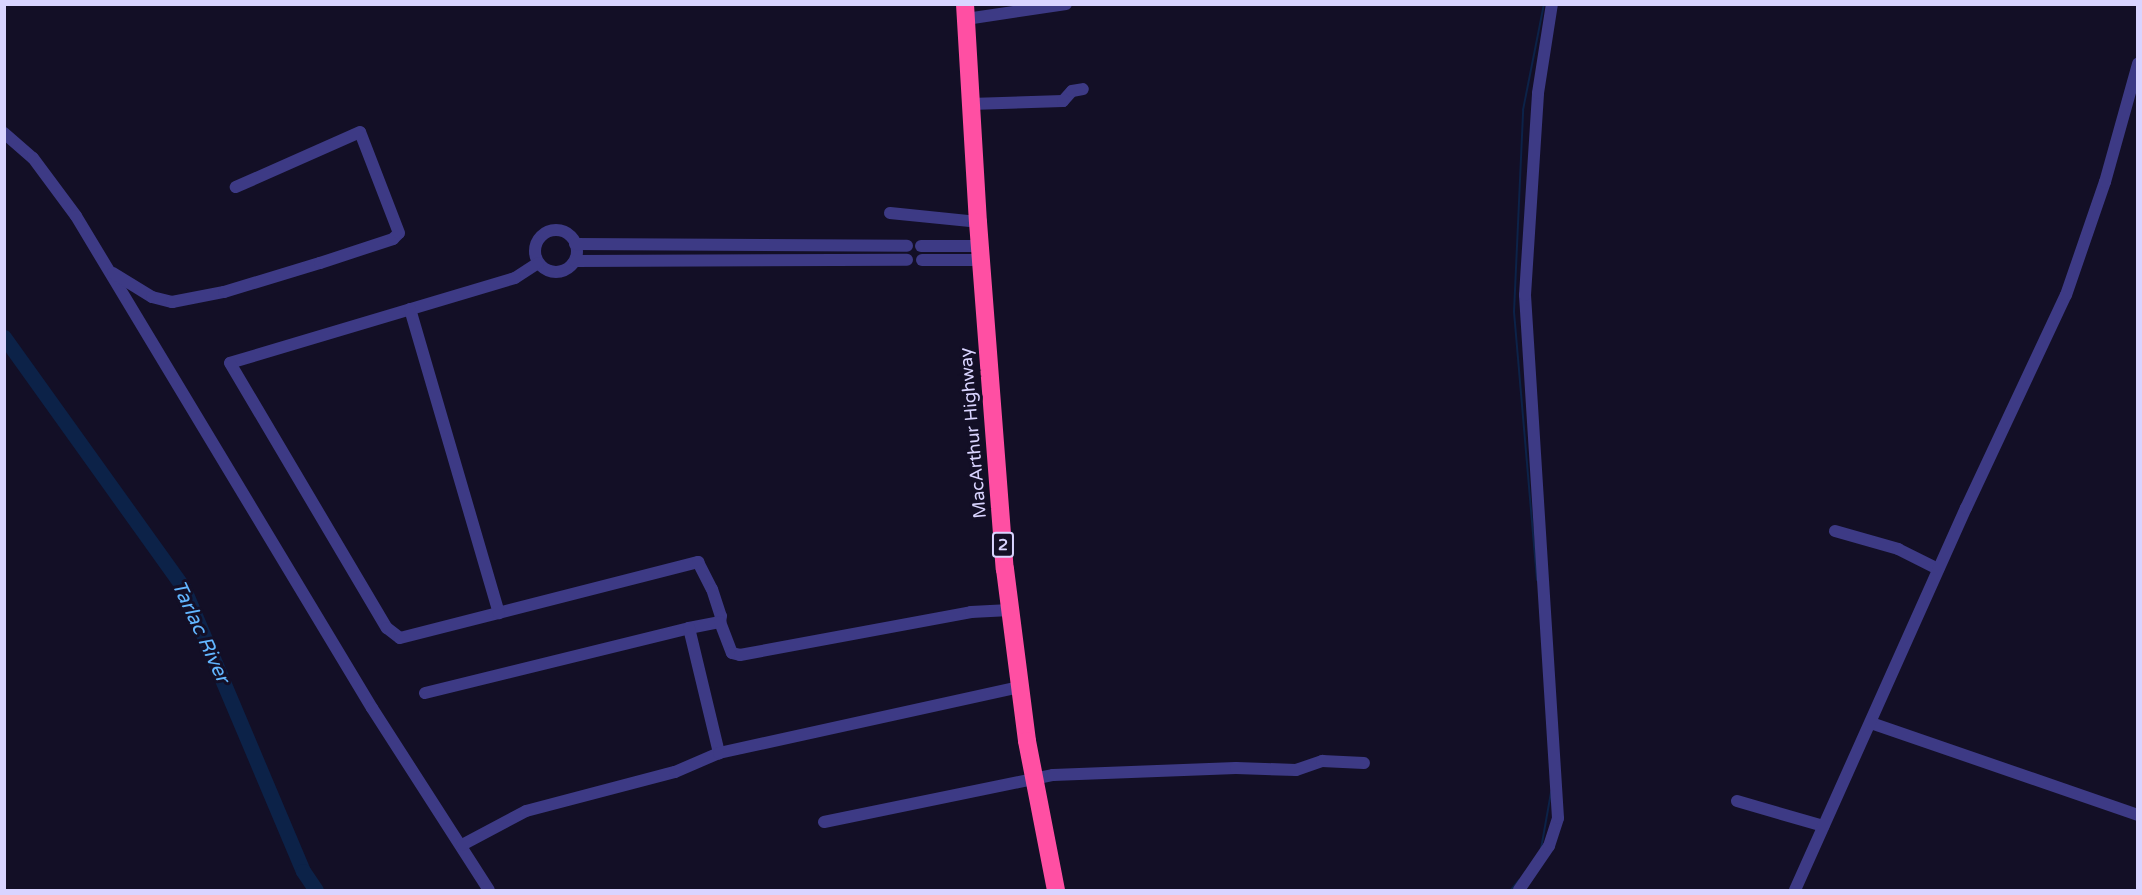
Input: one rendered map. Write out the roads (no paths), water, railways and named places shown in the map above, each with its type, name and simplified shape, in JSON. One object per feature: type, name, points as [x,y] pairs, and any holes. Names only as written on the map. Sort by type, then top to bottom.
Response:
[{"type":"highway","name":"MacArthur Highway","points":[[966,12],[980,253],[1010,610],[1033,779],[1056,891]]},
{"type":"street","points":[[966,12],[1066,4]]},
{"type":"street","points":[[1519,891],[1549,846],[1558,818],[1525,295],[1538,93],[1552,4]]},
{"type":"street","points":[[1795,891],[1938,569],[2066,295],[2105,182],[2138,64]]},
{"type":"street","points":[[970,104],[1062,101],[1072,91],[1083,88]]},
{"type":"street","points":[[110,271],[152,297],[172,302],[224,292],[320,263],[393,239],[399,233],[360,132],[236,187]]},
{"type":"street","points":[[4,133],[25,149],[56,186],[110,271],[372,708],[462,845],[489,891]]},
{"type":"street","points":[[890,213],[978,222]]},
{"type":"street","points":[[538,263],[536,244],[542,235],[553,230],[564,231],[575,244],[575,261]]},
{"type":"street","points":[[575,244],[907,246]]},
{"type":"street","points":[[665,245],[665,261]]},
{"type":"street","points":[[743,245],[744,261]]},
{"type":"street","points":[[819,245],[822,260]]},
{"type":"street","points":[[921,246],[980,253]]},
{"type":"street","points":[[922,260],[980,253]]},
{"type":"street","points":[[538,263],[557,272],[575,261],[907,260]]},
{"type":"street","points":[[538,263],[515,278],[230,363],[387,628],[400,638],[414,637],[698,562],[712,589],[721,616],[720,622],[732,653],[740,655],[971,612],[1010,610]]},
{"type":"street","points":[[410,309],[499,614]]},
{"type":"street","points":[[1835,531],[1898,549],[1938,569]]},
{"type":"street","points":[[425,693],[720,622]]},
{"type":"street","points":[[688,628],[720,753]]},
{"type":"street","points":[[462,845],[526,811],[675,772],[720,753],[1019,687]]},
{"type":"street","points":[[1871,723],[2138,815]]},
{"type":"street","points":[[824,822],[1053,775],[1179,770],[1296,770],[1322,761],[1364,763]]},
{"type":"street","points":[[1737,801],[1823,825]]},
{"type":"waterway","points":[[1537,580],[1514,312],[1523,110],[1544,4]]},
{"type":"waterway","name":"Tarlac River","points":[[4,337],[183,587],[303,871],[316,890]]},
{"type":"waterway","points":[[1541,849],[1551,792]]},
{"type":"waterway","points":[[1511,890],[1519,880]]}]
